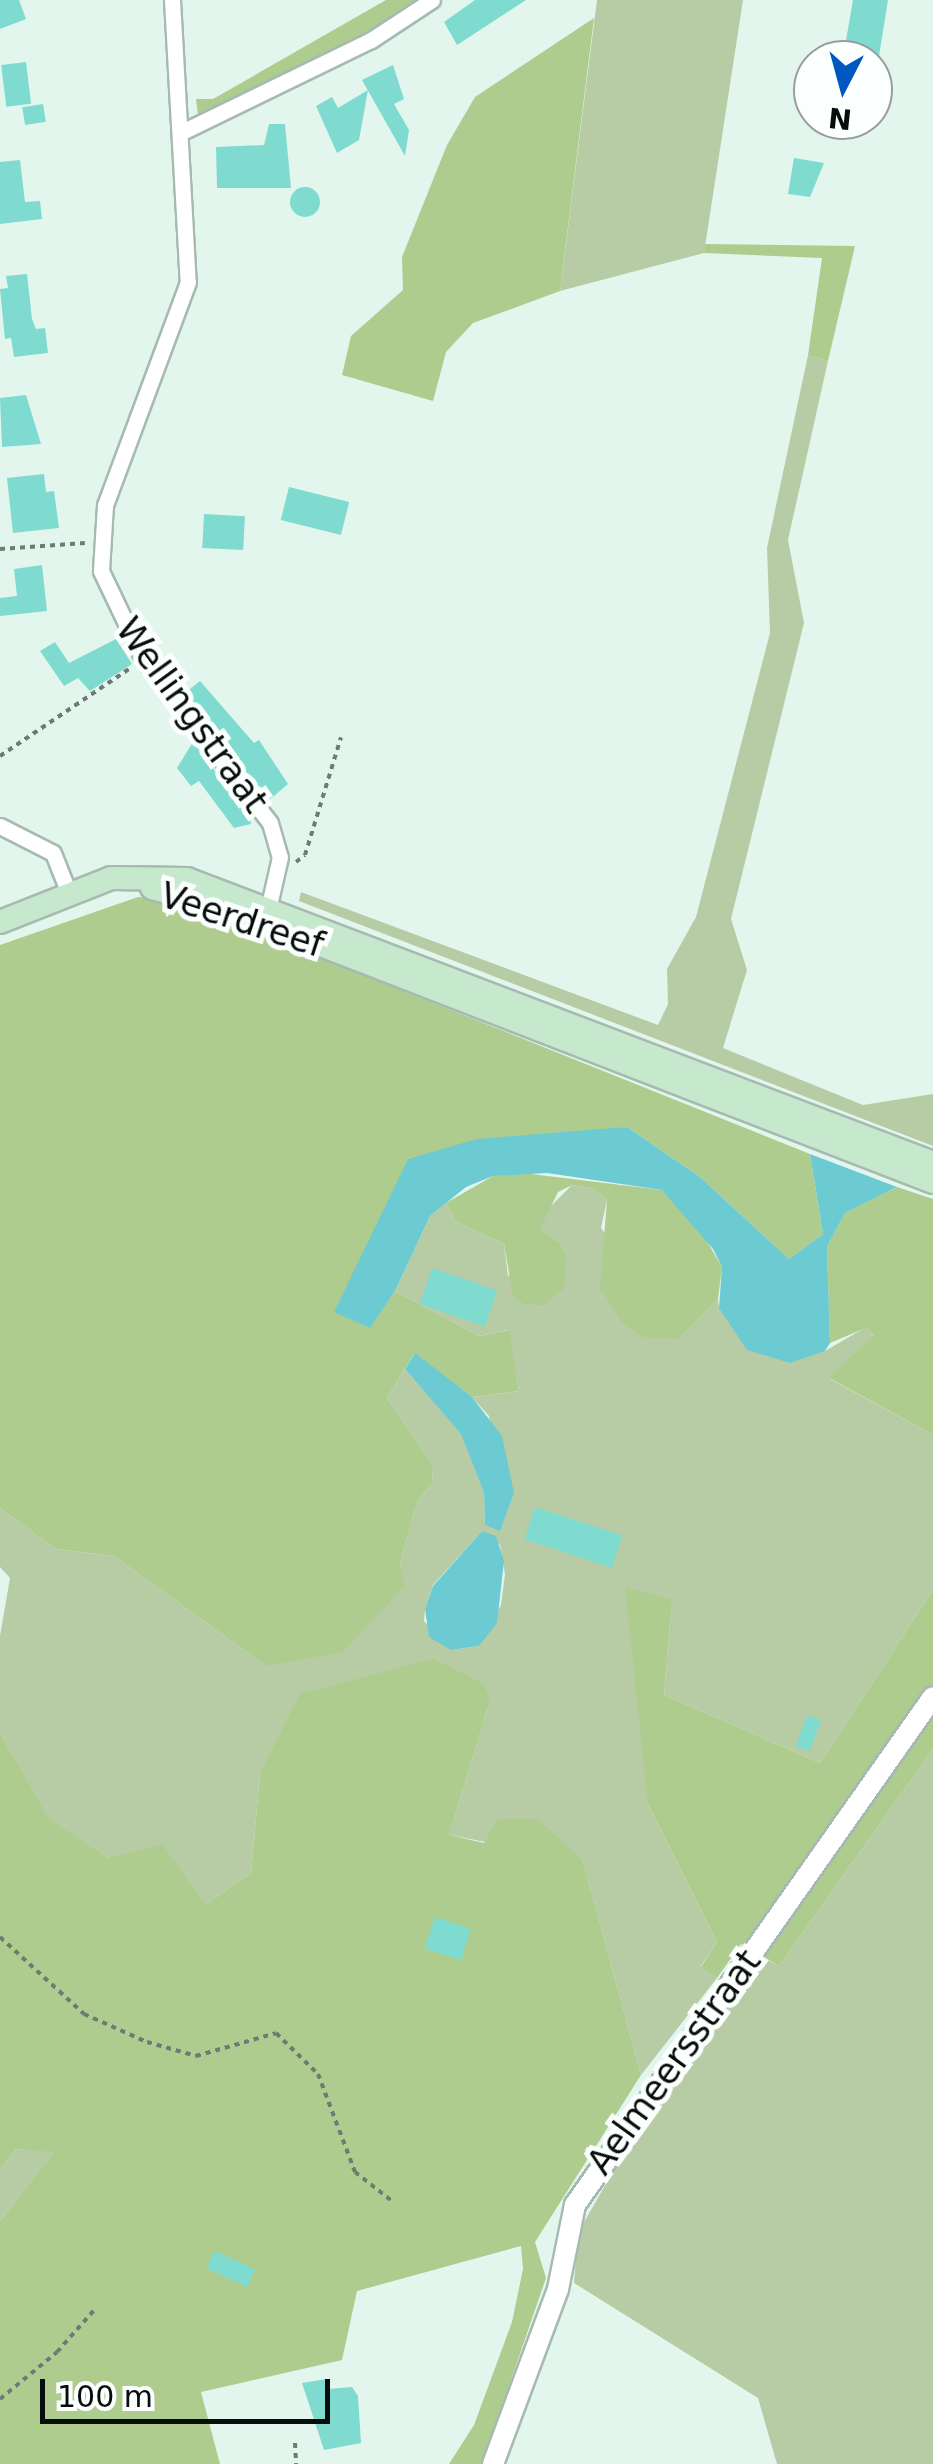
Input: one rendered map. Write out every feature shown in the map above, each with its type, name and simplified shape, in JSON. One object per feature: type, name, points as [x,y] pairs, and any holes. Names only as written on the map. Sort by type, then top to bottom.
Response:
[{"type":"main road","name":"Veerdreef","points":[[0,922],[70,896],[156,888],[265,914],[674,1074],[933,1182]]},
{"type":"main road","name":"Veerdreef","points":[[674,1074],[933,1163]]},
{"type":"street","name":"Wellingstraat","points":[[172,0],[188,282],[105,505],[100,545],[108,597],[143,659],[270,823],[279,865]]},
{"type":"street","points":[[182,132],[371,40],[432,0]]},
{"type":"street","points":[[0,826],[53,854],[70,896]]},
{"type":"street","points":[[265,914],[279,865]]},
{"type":"street","name":"Aelmeersstraat","points":[[492,2464],[558,2289],[568,2225],[581,2194],[933,1697]]},
{"type":"path","points":[[0,549],[100,545]]},
{"type":"path","points":[[0,756],[143,659]]},
{"type":"path","points":[[279,865],[294,865],[304,855],[341,737]]},
{"type":"path","points":[[0,1937],[84,2014],[146,2042],[196,2056],[276,2033],[318,2074],[355,2172],[392,2201]]},
{"type":"path","points":[[0,2398],[58,2352],[95,2309]]},
{"type":"path","points":[[295,2443],[296,2464]]},
{"type":"green space","points":[[386,0],[416,0],[367,34],[198,115],[196,99],[213,99]]},
{"type":"green space","points":[[597,0],[743,0],[704,253],[560,291]]},
{"type":"green space","points":[[594,18],[560,291],[473,323],[446,352],[433,401],[342,375],[351,336],[403,290],[402,257],[447,145],[475,97]]},
{"type":"green space","points":[[705,244],[855,246],[828,361],[808,355],[822,258],[704,253]]},
{"type":"green space","points":[[808,355],[828,361],[788,540],[804,623],[731,919],[747,970],[723,1048],[863,1105],[933,1094],[933,1146],[299,901],[301,892],[658,1025],[668,1004],[667,969],[696,917],[770,633],[767,548]]},
{"type":"green space","points":[[138,897],[177,900],[810,1154],[823,1234],[789,1259],[700,1177],[627,1127],[408,1159],[370,1327],[395,1291],[479,1336],[509,1330],[519,1391],[472,1397],[414,1354],[387,1398],[433,1465],[432,1484],[418,1500],[400,1563],[405,1586],[342,1652],[266,1666],[114,1556],[56,1549],[0,1508],[0,945]]},
{"type":"green space","points":[[523,1173],[662,1190],[698,1226],[722,1267],[718,1299],[679,1339],[643,1337],[624,1325],[600,1288],[607,1200],[594,1189],[572,1185],[558,1192],[540,1229],[559,1242],[566,1257],[564,1288],[544,1305],[524,1304],[513,1295],[504,1244],[455,1221],[446,1203],[493,1176]]},
{"type":"green space","points":[[572,1185],[594,1189],[607,1200],[601,1228],[679,1339],[718,1299],[719,1308],[825,1351],[868,1326],[873,1337],[830,1379],[933,1435],[933,1590],[820,1763],[664,1695],[672,1600],[648,1804],[717,1942],[701,1966],[717,1978],[641,2075],[583,1861],[449,1835],[490,1701],[260,1774],[251,1873],[205,1905],[109,1858],[48,1819],[0,1733],[0,1636],[10,1578],[0,1567],[0,1508],[56,1549],[114,1556],[266,1666],[404,1586],[400,1563],[418,1500],[432,1484],[433,1465],[387,1398],[405,1369],[461,1433],[484,1493],[485,1525],[500,1530],[489,1416],[472,1397],[519,1391],[508,1330],[479,1336],[395,1291],[430,1216],[446,1203],[455,1221],[504,1244],[508,1276],[559,1242],[540,1229],[543,1214]],"holes":[[[482,1531],[500,1545],[505,1574],[501,1605],[479,1646],[451,1650],[424,1621],[433,1585]]]},
{"type":"green space","points":[[897,1187],[933,1199],[933,1435],[829,1378],[873,1336],[868,1327],[830,1343],[827,1247],[845,1213]]},
{"type":"green space","points":[[625,1587],[672,1600],[664,1695],[820,1763],[933,1590],[933,1749],[779,1966],[741,1944],[717,1978],[701,1967],[717,1942],[648,1804]]},
{"type":"green space","points":[[433,1659],[483,1683],[490,1701],[449,1835],[484,1843],[498,1819],[538,1819],[583,1861],[641,2075],[535,2242],[546,2278],[482,2464],[449,2464],[474,2425],[512,2322],[523,2269],[521,2246],[357,2291],[342,2360],[201,2392],[220,2464],[0,2464],[0,2221],[54,2152],[16,2149],[0,2170],[0,1733],[49,1819],[109,1858],[163,1845],[205,1905],[251,1873],[260,1774],[300,1694]]},
{"type":"green space","points":[[933,1749],[933,2464],[777,2464],[758,2398],[574,2283],[577,2247],[583,2224],[627,2147],[762,1957],[779,1966]]},
{"type":"green space","points":[[16,2149],[55,2151],[0,2221],[0,2170]]},
{"type":"water","points":[[627,1127],[700,1177],[789,1259],[823,1234],[810,1154],[897,1187],[845,1213],[827,1247],[830,1343],[825,1351],[790,1363],[747,1350],[719,1308],[722,1267],[713,1249],[662,1190],[547,1173],[493,1176],[466,1187],[430,1216],[395,1291],[370,1328],[334,1312],[408,1159],[477,1139]]},
{"type":"water","points":[[415,1353],[472,1397],[502,1436],[514,1493],[500,1531],[485,1525],[484,1493],[461,1434],[405,1369]]},
{"type":"water","points":[[482,1531],[496,1536],[504,1561],[497,1623],[479,1646],[451,1650],[429,1637],[425,1609],[433,1586]]},
{"type":"building","points":[[0,0],[19,0],[26,19],[0,29]]},
{"type":"building","points":[[475,0],[526,0],[457,45],[444,22]]},
{"type":"building","points":[[853,0],[888,0],[882,40],[846,40]]},
{"type":"building","points":[[26,62],[31,104],[6,107],[1,65]]},
{"type":"building","points":[[393,65],[404,99],[394,104],[409,130],[405,156],[362,80]]},
{"type":"building","points":[[368,90],[359,140],[337,153],[316,106],[332,97],[338,108]]},
{"type":"building","points":[[43,104],[46,122],[25,125],[22,107]]},
{"type":"building","points":[[269,124],[285,124],[291,188],[217,188],[216,147],[264,145]]},
{"type":"building","points":[[794,158],[824,163],[810,197],[788,194]]},
{"type":"building","points":[[20,160],[25,202],[40,201],[42,219],[0,224],[0,162]]},
{"type":"building","points":[[305,187],[316,191],[320,202],[316,213],[305,217],[294,213],[290,202],[294,191]]},
{"type":"building","points":[[27,274],[32,319],[36,329],[45,328],[48,353],[14,357],[11,338],[5,339],[0,289],[8,288],[6,276]]},
{"type":"building","points":[[26,395],[41,444],[2,447],[0,398]]},
{"type":"building","points":[[44,474],[46,492],[54,491],[59,528],[13,533],[7,478]]},
{"type":"building","points":[[289,487],[349,502],[341,535],[281,520]]},
{"type":"building","points":[[204,514],[245,516],[243,550],[202,548]]},
{"type":"building","points":[[42,565],[47,611],[0,616],[0,598],[17,596],[14,569]]},
{"type":"building","points":[[116,639],[132,664],[90,691],[78,678],[64,686],[40,651],[55,642],[69,663]]},
{"type":"building","points":[[200,681],[254,743],[259,740],[288,784],[268,801],[185,693]]},
{"type":"building","points":[[193,742],[249,815],[251,824],[234,828],[199,781],[191,786],[177,768]]},
{"type":"building","points":[[432,1268],[497,1290],[485,1326],[420,1304]]},
{"type":"building","points":[[535,1507],[622,1535],[612,1568],[524,1539]]},
{"type":"building","points":[[807,1715],[821,1720],[810,1751],[796,1746]]},
{"type":"building","points":[[435,1917],[471,1929],[461,1960],[425,1948]]},
{"type":"building","points":[[214,2251],[255,2269],[247,2287],[206,2268]]},
{"type":"building","points":[[327,2379],[328,2389],[352,2387],[358,2396],[361,2443],[324,2450],[302,2383]]}]
